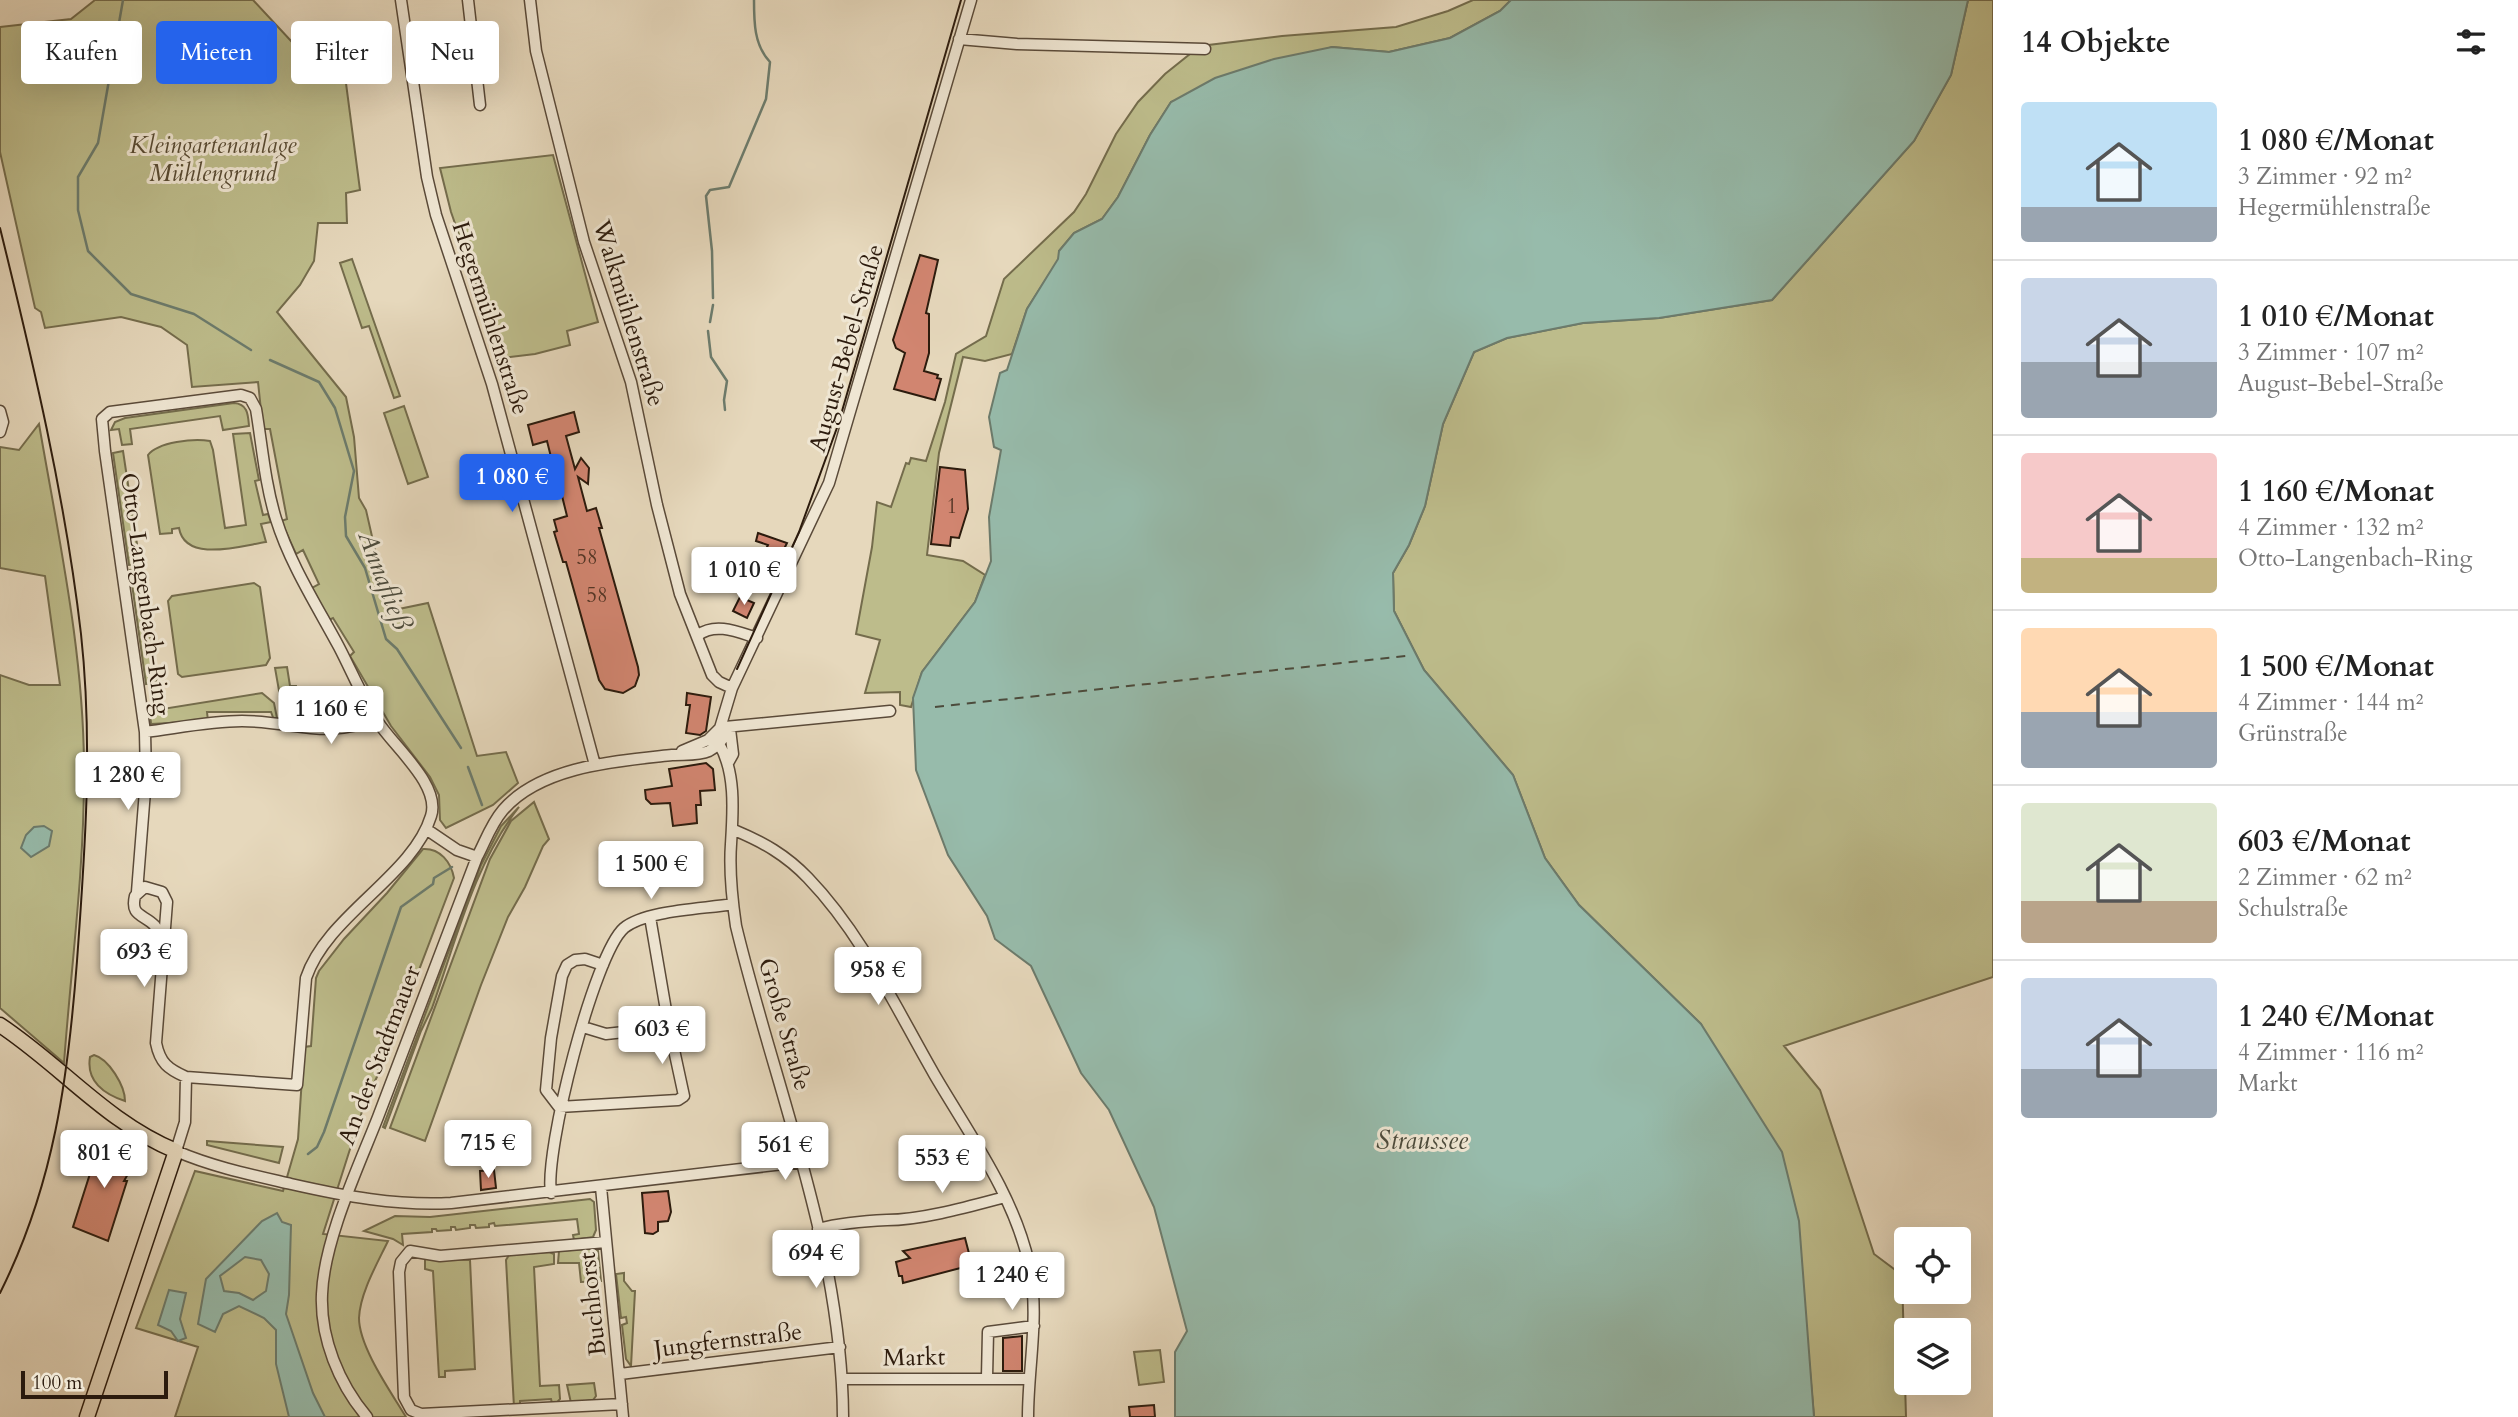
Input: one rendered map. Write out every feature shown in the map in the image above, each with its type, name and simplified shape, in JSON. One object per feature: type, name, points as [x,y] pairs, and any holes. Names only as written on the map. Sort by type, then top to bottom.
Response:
[{"type":"main road","points":[[0,1025],[46,1058],[126,1126],[176,1152],[87,1417]]},
{"type":"street","name":"Hegermühlenstraße","points":[[401,0],[427,177],[436,215],[492,384],[595,765]]},
{"type":"street","points":[[468,0],[481,105]]},
{"type":"street","name":"Walkmühlenstraße","points":[[530,0],[536,51],[584,242],[631,382],[676,580],[712,676],[731,692]]},
{"type":"street","name":"August-Bebel-Straße","points":[[719,744],[731,692],[829,483],[971,0]]},
{"type":"street","points":[[959,39],[1017,44],[1205,49]]},
{"type":"street","name":"Otto-Langenbach-Ring","points":[[241,395],[250,398],[256,409],[278,524],[297,570],[376,719],[344,729],[319,730],[243,720],[145,732],[104,451],[102,419],[110,412],[241,395]]},
{"type":"street","points":[[0,411],[1,430]]},
{"type":"street","points":[[698,635],[708,630],[729,629],[757,638]]},
{"type":"street","points":[[673,755],[709,740],[725,727],[890,711]]},
{"type":"street","points":[[137,892],[145,887],[153,888],[162,892],[167,902],[156,1043],[159,1055],[169,1070],[186,1077],[297,1085],[306,978],[310,965],[331,935],[394,870],[426,829],[433,813],[432,796],[424,780],[376,719]]},
{"type":"street","name":"Große Straße","points":[[725,727],[733,754],[728,763]]},
{"type":"street","points":[[145,732],[146,778],[137,892],[134,901],[137,915],[154,925],[163,942]]},
{"type":"street","name":"An der Stadtmauer","points":[[367,1417],[333,1360],[323,1316],[323,1283],[327,1260],[348,1196],[477,857],[503,810],[536,784],[595,765],[705,752],[719,744]]},
{"type":"street","name":"Große Straße","points":[[719,744],[728,763],[734,830],[731,843],[733,904],[743,951],[818,1229],[835,1309],[840,1347],[843,1417]]},
{"type":"street","points":[[426,829],[457,850],[477,857]]},
{"type":"street","points":[[734,830],[762,841],[784,856],[808,878],[849,929],[1005,1197],[1028,1263],[1034,1326],[1028,1417]]},
{"type":"street","points":[[551,1192],[551,1167],[559,1107],[603,965],[618,934],[630,924],[650,917],[733,904]]},
{"type":"street","points":[[559,1107],[678,1100],[684,1096],[650,917]]},
{"type":"street","points":[[559,1107],[546,1085],[562,976],[567,965],[575,960],[585,959],[603,965]]},
{"type":"street","points":[[583,1027],[606,1034],[669,1027]]},
{"type":"street","points":[[186,1077],[185,1122],[176,1152],[247,1174],[348,1196],[417,1205],[601,1187],[801,1162]]},
{"type":"street","name":"Buchhorst","points":[[601,1187],[623,1417]]},
{"type":"street","points":[[818,1229],[961,1208],[1005,1197]]},
{"type":"street","points":[[606,1242],[440,1256],[416,1250],[405,1255],[400,1272],[406,1403],[411,1410],[421,1414],[622,1404]]},
{"type":"street","points":[[987,1377],[988,1332],[1034,1326]]},
{"type":"street","name":"Jungfernstraße","points":[[620,1374],[840,1347]]},
{"type":"street","name":"Markt","points":[[842,1379],[1029,1379]]},
{"type":"green space","name":"Kleingartenanlage Mühlengrund","points":[[95,0],[253,0],[272,21],[156,21],[156,84],[277,84],[277,26],[291,41],[291,84],[346,84],[360,190],[346,193],[347,223],[318,223],[314,261],[300,285],[277,312],[346,397],[354,437],[359,498],[366,510],[389,611],[428,603],[477,756],[506,752],[518,783],[493,805],[446,828],[440,820],[439,795],[430,777],[391,726],[350,656],[354,652],[333,618],[329,620],[312,588],[319,584],[303,550],[296,554],[281,521],[287,519],[270,429],[263,429],[258,382],[192,387],[187,345],[161,327],[121,317],[45,328],[41,312],[35,308],[0,152],[0,27],[21,25],[21,84],[142,84],[142,21],[53,21],[71,19]]},
{"type":"green space","points":[[1473,0],[1511,0],[1500,11],[1450,38],[1389,52],[1332,47],[1171,102],[1150,135],[1118,197],[1102,219],[1074,233],[1059,251],[1059,259],[1027,309],[1012,354],[985,361],[963,357],[939,453],[927,555],[963,561],[985,575],[975,602],[922,672],[911,707],[900,705],[900,692],[865,693],[880,640],[856,634],[872,547],[877,502],[891,507],[906,463],[909,464],[911,458],[926,461],[945,402],[956,354],[986,336],[1004,279],[1074,212],[1116,134],[1138,102],[1165,74],[1200,46],[1396,27],[1448,11]]},
{"type":"green space","points":[[1968,0],[1993,0],[1993,977],[1784,1046],[1820,1090],[1874,1254],[1894,1269],[1894,1304],[1903,1304],[1903,1318],[1894,1318],[1894,1395],[1905,1395],[1906,1417],[1814,1417],[1802,1280],[1701,1024],[1579,905],[1545,858],[1513,775],[1424,670],[1394,611],[1393,573],[1409,545],[1425,506],[1443,424],[1474,352],[1507,338],[1583,323],[1659,318],[1772,300],[1914,141],[1951,75]]},
{"type":"green space","points":[[553,155],[598,322],[567,331],[570,345],[535,354],[502,358],[451,212],[440,168]]},
{"type":"green space","points":[[352,259],[400,396],[394,398],[369,326],[362,328],[340,263]]},
{"type":"green space","points":[[234,403],[245,408],[249,426],[223,430],[220,416],[130,429],[132,444],[122,445],[119,429],[111,430],[115,422],[125,418]]},
{"type":"green space","points":[[404,406],[428,477],[408,484],[384,413]]},
{"type":"green space","points":[[39,424],[69,599],[83,732],[82,848],[64,1063],[0,1008],[0,675],[29,685],[60,685],[45,576],[0,568],[0,447],[19,450]]},
{"type":"green space","points":[[250,433],[259,480],[255,481],[263,515],[268,514],[271,522],[261,524],[266,542],[215,550],[191,546],[183,539],[179,528],[172,529],[172,533],[160,534],[148,455],[160,447],[177,442],[210,441],[225,528],[246,525],[233,434]]},
{"type":"green space","points":[[123,451],[140,564],[129,565],[113,453]]},
{"type":"green space","points":[[140,569],[157,682],[146,684],[130,570]]},
{"type":"green space","points":[[254,583],[260,587],[270,658],[266,665],[182,677],[178,674],[168,601],[172,596]]},
{"type":"green space","points":[[287,667],[290,686],[296,686],[299,717],[328,713],[326,691],[334,691],[347,721],[328,724],[284,719],[275,668]]},
{"type":"green space","points":[[262,693],[274,703],[277,718],[274,720],[271,712],[207,712],[208,721],[151,724],[150,711]]},
{"type":"green space","points":[[534,802],[549,839],[508,917],[425,1141],[390,1128],[490,859],[511,821]]},
{"type":"green space","points":[[519,807],[503,829],[478,878],[432,1008],[385,1128],[383,1127],[481,865],[501,826]]},
{"type":"green space","points":[[423,849],[435,851],[444,857],[454,878],[384,1062],[365,1102],[323,1234],[388,1241],[374,1269],[360,1308],[360,1330],[370,1355],[406,1417],[175,1417],[198,1347],[136,1328],[195,1171],[283,1191],[298,1139],[304,1047],[311,1046],[316,978],[344,939]]},
{"type":"green space","points":[[94,1055],[105,1062],[115,1074],[125,1101],[110,1095],[94,1080],[89,1065],[90,1057]]},
{"type":"green space","points":[[207,1141],[283,1147],[279,1163],[207,1145]]},
{"type":"green space","points":[[590,1199],[594,1202],[596,1230],[593,1237],[574,1240],[573,1235],[579,1234],[577,1219],[495,1226],[494,1223],[489,1224],[489,1227],[476,1228],[475,1225],[470,1225],[470,1228],[456,1230],[455,1227],[451,1227],[451,1230],[432,1229],[432,1232],[402,1234],[403,1245],[393,1239],[364,1231],[395,1216],[430,1217]]},
{"type":"green space","points":[[595,1248],[598,1251],[601,1281],[581,1282],[579,1263],[558,1263],[559,1251]]},
{"type":"green space","points":[[549,1252],[554,1254],[554,1264],[534,1267],[540,1386],[559,1385],[560,1399],[553,1407],[551,1399],[520,1401],[520,1406],[514,1407],[506,1260],[509,1255]]},
{"type":"green space","points":[[425,1258],[470,1260],[475,1369],[445,1371],[445,1377],[439,1377],[433,1271],[425,1269]]},
{"type":"green space","points":[[624,1273],[624,1281],[635,1291],[631,1366],[626,1359],[622,1325],[627,1323],[626,1317],[621,1318],[616,1274]]},
{"type":"green space","points":[[1160,1350],[1164,1382],[1139,1385],[1134,1352]]},
{"type":"green space","points":[[594,1383],[596,1396],[593,1400],[571,1403],[567,1385]]},
{"type":"water","name":"Straussee","points":[[1511,0],[1968,0],[1951,75],[1914,141],[1772,300],[1659,318],[1583,323],[1507,338],[1474,352],[1443,424],[1425,506],[1409,545],[1393,573],[1394,611],[1424,670],[1513,775],[1545,858],[1579,905],[1701,1024],[1782,1152],[1799,1221],[1814,1417],[1175,1417],[1175,1352],[1187,1331],[1154,1207],[1109,1110],[1081,1073],[1031,966],[995,939],[987,916],[948,855],[916,770],[913,698],[922,672],[975,602],[991,561],[989,517],[1001,450],[994,447],[989,417],[1000,373],[1007,370],[1027,309],[1058,259],[1059,251],[1074,233],[1102,219],[1118,197],[1150,135],[1171,102],[1215,78],[1274,59],[1332,47],[1389,52],[1450,38],[1500,11]]},
{"type":"water","points":[[44,826],[52,831],[49,846],[31,857],[21,848],[26,835],[34,827]]},
{"type":"water","points":[[277,1213],[282,1222],[291,1225],[286,1314],[313,1393],[325,1417],[289,1417],[276,1364],[276,1330],[264,1318],[239,1306],[223,1314],[215,1332],[198,1324],[206,1279],[262,1221]],"holes":[[[245,1257],[261,1260],[269,1274],[266,1291],[253,1300],[239,1293],[224,1291],[220,1276]]]},
{"type":"water","points":[[169,1290],[186,1293],[180,1319],[186,1338],[178,1341],[171,1331],[158,1325]]},
{"type":"building","points":[[920,255],[938,260],[926,313],[929,314],[929,353],[924,371],[938,375],[937,378],[941,379],[935,400],[894,389],[905,353],[896,348],[893,340]]},
{"type":"building","points":[[574,412],[579,432],[566,436],[575,469],[581,458],[589,468],[588,484],[578,477],[587,511],[596,508],[602,528],[599,528],[638,667],[639,675],[635,686],[623,693],[605,689],[599,680],[566,562],[563,562],[554,532],[557,531],[554,520],[567,516],[562,496],[553,491],[547,470],[552,461],[547,441],[533,445],[528,425]]},
{"type":"building","points":[[940,467],[965,470],[968,509],[959,538],[951,537],[950,546],[931,544]]},
{"type":"building","points":[[758,533],[787,543],[779,559],[764,553],[768,545],[756,541]]},
{"type":"building","points":[[740,597],[754,603],[747,618],[733,611]]},
{"type":"building","points":[[687,693],[711,697],[706,731],[700,735],[686,733],[690,705],[686,705]]},
{"type":"building","points":[[706,763],[713,769],[715,790],[700,791],[701,805],[696,805],[697,823],[673,826],[670,803],[651,804],[646,799],[645,790],[672,786],[669,769]]},
{"type":"building","points":[[99,1138],[137,1158],[124,1181],[127,1181],[108,1241],[73,1227],[95,1158],[90,1155]]},
{"type":"building","points":[[494,1170],[496,1188],[481,1190],[480,1171]]},
{"type":"building","points":[[668,1191],[671,1212],[668,1221],[658,1222],[658,1231],[653,1234],[645,1233],[642,1193]]},
{"type":"building","points":[[965,1238],[972,1265],[903,1283],[896,1262],[910,1258],[903,1251]]},
{"type":"building","points":[[1022,1336],[1022,1371],[1003,1371],[1003,1338]]},
{"type":"building","points":[[1154,1405],[1155,1417],[1130,1417],[1129,1407]]},
{"type":"waterway","name":"Annafließ","points":[[123,0],[98,143],[78,177],[78,210],[88,251],[131,294],[194,314],[251,350]]},
{"type":"waterway","points":[[713,298],[712,251],[706,196],[710,190],[729,187],[766,99],[770,62],[758,41],[754,0]]},
{"type":"waterway","points":[[710,322],[713,305]]},
{"type":"waterway","points":[[708,331],[711,357],[727,381],[725,410]]},
{"type":"waterway","name":"Annafließ","points":[[270,360],[319,382],[335,408],[354,471],[345,517],[346,536],[365,568],[386,639],[397,649],[461,748]]},
{"type":"waterway","name":"Annafließ","points":[[468,767],[482,805]]},
{"type":"waterway","points":[[308,1154],[317,1147],[324,1132],[401,907],[433,884],[434,878],[452,867]]},
{"type":"ferry route","points":[[935,707],[1406,656]]},
{"type":"tram line","points":[[737,669],[799,532],[838,425],[961,0]]},
{"type":"tram line","points":[[0,228],[57,480],[81,634],[87,716],[85,838],[77,961],[63,1089],[46,1172],[34,1212],[0,1293]]}]
